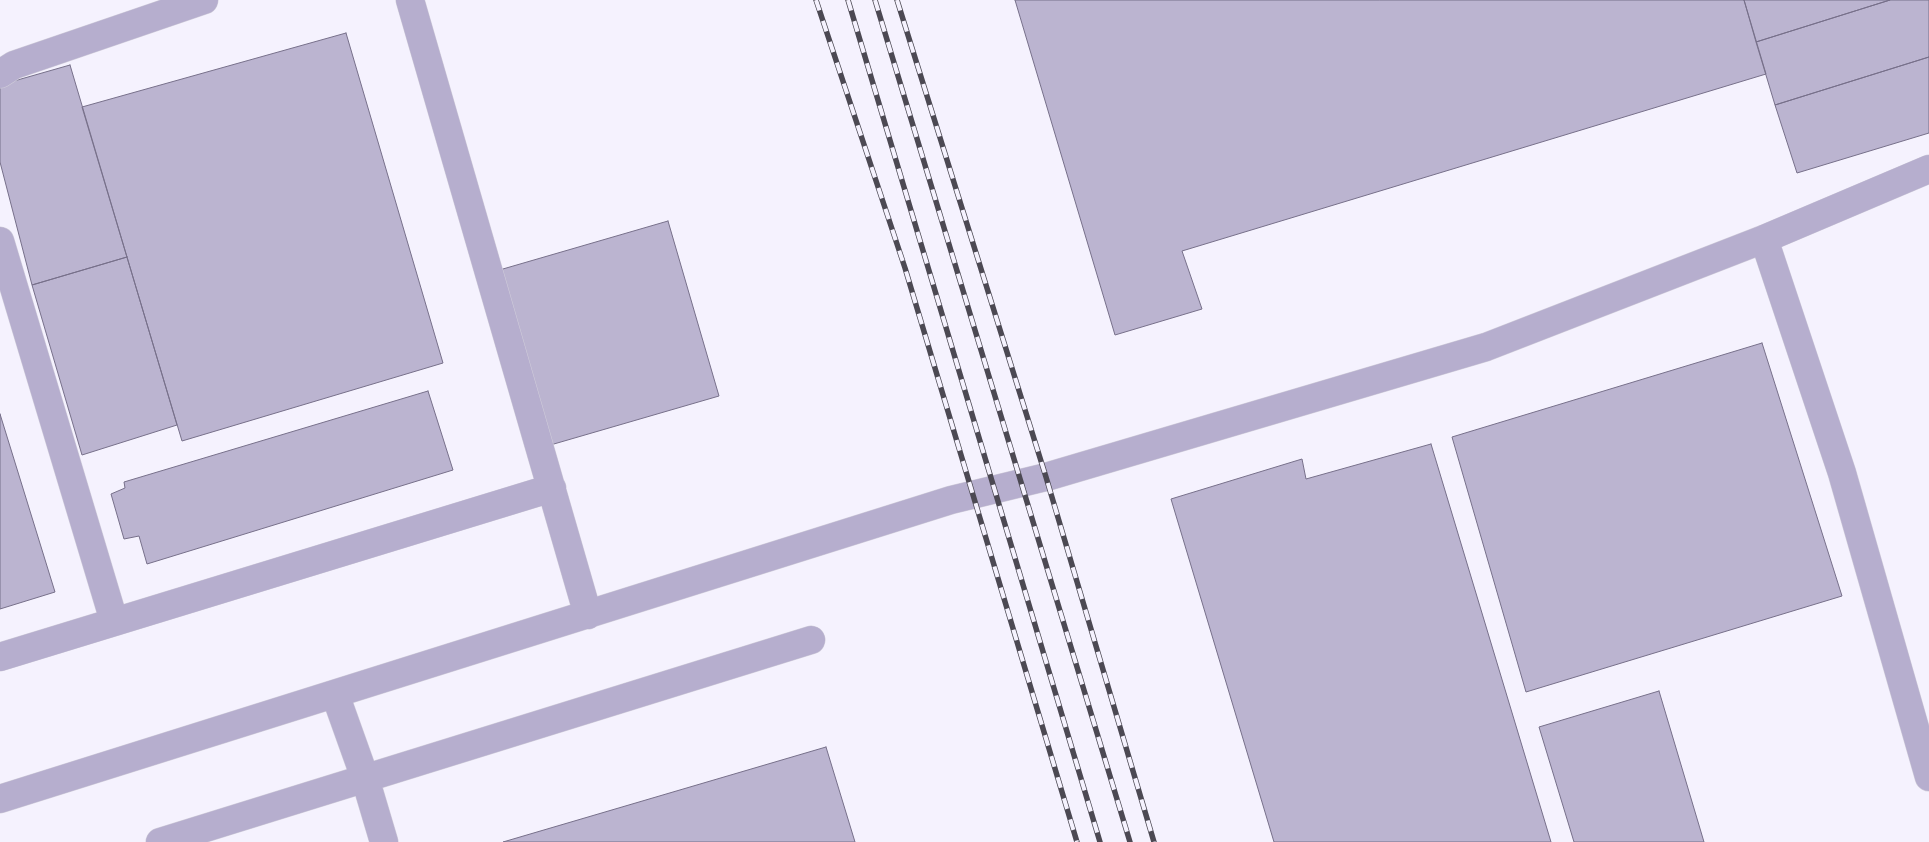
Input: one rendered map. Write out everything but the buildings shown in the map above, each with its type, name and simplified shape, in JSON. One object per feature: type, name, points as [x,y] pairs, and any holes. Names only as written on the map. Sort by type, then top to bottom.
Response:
[{"type":"lane","points":[[0,74],[14,65],[204,0]]},
{"type":"lane","points":[[410,0],[588,615]]},
{"type":"lane","points":[[0,799],[952,500],[1046,478],[1486,347],[1764,238],[1929,169]]},
{"type":"lane","points":[[1764,238],[1842,472],[1929,777]]},
{"type":"lane","points":[[0,241],[114,621]]},
{"type":"lane","points":[[0,657],[552,488]]},
{"type":"lane","points":[[160,842],[812,640]]},
{"type":"lane","points":[[336,694],[365,778],[384,842]]},
{"type":"railway","points":[[816,0],[905,268],[1077,842]]},
{"type":"railway","points":[[848,0],[1100,842]]},
{"type":"railway","points":[[875,0],[1130,842]]},
{"type":"railway","points":[[897,0],[1046,477],[1154,842]]}]
